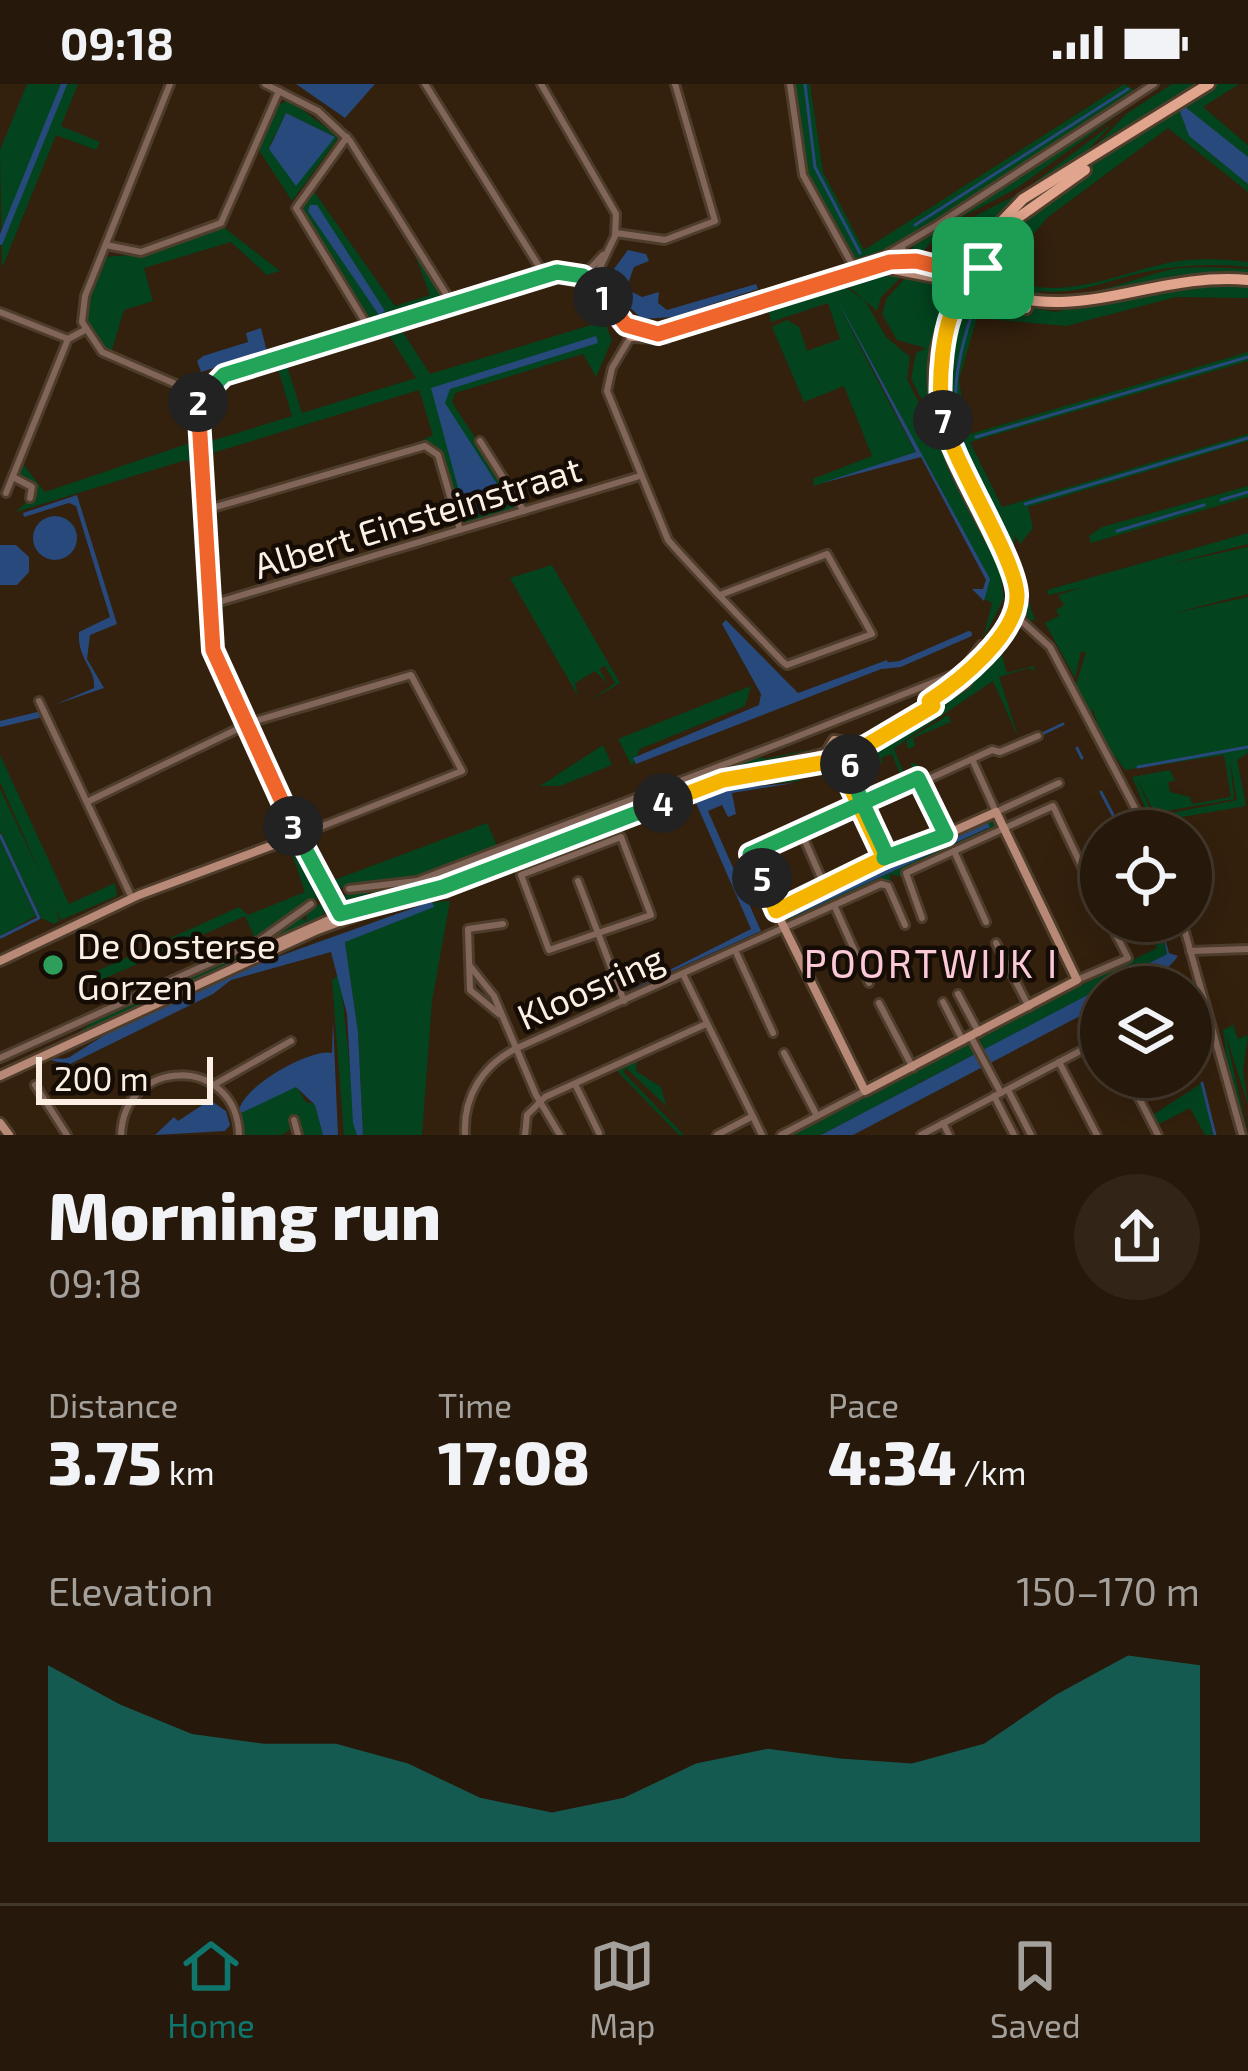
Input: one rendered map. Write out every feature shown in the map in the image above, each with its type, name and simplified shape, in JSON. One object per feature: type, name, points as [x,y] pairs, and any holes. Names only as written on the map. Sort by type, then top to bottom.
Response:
[{"type":"main road","points":[[963,282],[1020,214],[1209,84]]},
{"type":"main road","points":[[936,266],[983,236],[1023,199],[1105,152]]},
{"type":"main road","points":[[963,282],[983,236]]},
{"type":"main road","points":[[963,282],[1051,310],[1175,280],[1248,280]]},
{"type":"main road","points":[[963,282],[1054,305],[1111,296]]},
{"type":"street","points":[[170,84],[83,304],[85,330],[105,353],[201,395]]},
{"type":"street","points":[[265,84],[321,113],[347,137],[453,305]]},
{"type":"street","points":[[425,84],[548,276]]},
{"type":"street","points":[[541,84],[613,206],[616,233],[587,282]]},
{"type":"street","points":[[616,233],[660,240],[715,221],[675,84]]},
{"type":"street","points":[[790,84],[801,169],[848,263],[864,264],[902,246],[1153,85]]},
{"type":"street","points":[[106,245],[141,252],[221,223],[279,91]]},
{"type":"street","points":[[347,137],[296,206],[370,330]]},
{"type":"street","points":[[902,246],[906,264]]},
{"type":"street","points":[[906,264],[963,282]]},
{"type":"street","points":[[336,918],[215,656],[196,422],[201,395],[224,375],[548,276],[587,282],[633,333],[654,341],[876,268],[936,266],[963,282]]},
{"type":"street","points":[[845,766],[853,748],[973,675],[1015,616],[1021,592],[964,480],[938,391],[951,312],[963,282]]},
{"type":"street","points":[[951,312],[963,282]]},
{"type":"street","points":[[0,312],[68,339]]},
{"type":"street","points":[[6,493],[68,339],[85,330]]},
{"type":"street","points":[[633,333],[611,368],[607,389],[663,534],[719,595],[791,665],[872,634],[830,555],[719,595]]},
{"type":"street","points":[[480,441],[524,511]]},
{"type":"street","points":[[202,511],[425,446],[438,455],[460,531]]},
{"type":"street","name":"Albert Einsteinstraat","points":[[209,605],[640,476]]},
{"type":"street","points":[[13,477],[32,487],[30,498]]},
{"type":"street","points":[[1015,616],[1053,651],[1136,810]]},
{"type":"street","points":[[349,889],[424,879],[922,688],[967,668],[981,645]]},
{"type":"street","points":[[0,961],[131,898],[463,770],[411,675],[246,724],[88,801]]},
{"type":"street","points":[[922,688],[931,704]]},
{"type":"street","points":[[39,701],[131,898]]},
{"type":"street","points":[[922,782],[1038,736]]},
{"type":"street","points":[[828,758],[834,740],[853,748]]},
{"type":"street","points":[[0,1076],[336,918],[443,887],[736,777],[828,758],[845,766],[884,858]]},
{"type":"street","points":[[972,759],[1076,980]]},
{"type":"street","points":[[865,1091],[750,854],[918,778],[946,835]]},
{"type":"street","points":[[776,911],[884,858],[1059,783]]},
{"type":"street","points":[[922,918],[904,879],[907,872],[1053,806],[1080,863]]},
{"type":"street","points":[[800,831],[826,889]]},
{"type":"street","points":[[622,837],[651,915],[597,933],[549,950],[521,875],[622,837]]},
{"type":"street","points":[[954,851],[986,922]]},
{"type":"street","points":[[578,881],[623,1001]]},
{"type":"street","name":"Kloosring","points":[[465,1135],[466,1111],[478,1082],[515,1049],[881,884],[888,886],[905,925]]},
{"type":"street","points":[[0,1058],[259,941],[311,904]]},
{"type":"street","points":[[834,905],[869,983]]},
{"type":"street","points":[[500,1014],[474,997],[468,984],[468,929],[503,924]]},
{"type":"street","points":[[781,1135],[1076,980],[1086,980],[1128,958],[1119,942]]},
{"type":"street","points":[[1187,942],[1242,1135]]},
{"type":"street","points":[[996,943],[1029,1007]]},
{"type":"street","points":[[1190,952],[1248,949]]},
{"type":"street","points":[[735,950],[773,1034]]},
{"type":"street","points":[[470,966],[494,995],[515,1049],[560,1135]]},
{"type":"street","points":[[683,974],[762,1135]]},
{"type":"street","points":[[468,984],[477,978]]},
{"type":"street","points":[[958,994],[977,1049],[1031,1135]]},
{"type":"street","points":[[943,1002],[971,1037]]},
{"type":"street","points":[[879,1003],[913,1068]]},
{"type":"street","points":[[525,1135],[527,1115],[540,1101],[706,1024]]},
{"type":"street","points":[[217,1083],[291,1040]]},
{"type":"street","points":[[920,1135],[1080,1051]]},
{"type":"street","points":[[784,1053],[817,1116]]},
{"type":"street","points":[[1059,1062],[1097,1135]]},
{"type":"street","points":[[121,1135],[130,1100],[156,1078],[181,1073],[217,1083],[234,1109],[239,1135]]},
{"type":"street","points":[[575,1084],[599,1133]]},
{"type":"street","points":[[35,1085],[68,1135]]},
{"type":"street","points":[[1001,1093],[1014,1135]]},
{"type":"street","points":[[1139,1098],[1159,1135]]},
{"type":"street","points":[[717,1135],[752,1117]]},
{"type":"street","points":[[0,1123],[9,1135]]},
{"type":"street","points":[[943,1124],[949,1135]]},
{"type":"street","points":[[286,1135],[296,1128]]},
{"type":"green space","points":[[27,84],[78,84],[61,126],[100,142],[96,150],[56,135],[2,268],[0,150]]},
{"type":"green space","points":[[792,84],[810,84],[823,172],[864,250],[1124,84],[1134,90],[934,224],[857,263],[806,177]]},
{"type":"green space","points":[[1172,84],[1202,84],[1086,156],[1126,114]]},
{"type":"green space","points":[[1214,84],[1239,84],[1203,107],[1248,145],[1248,157],[1187,109],[1182,118],[1189,136],[1248,184],[1248,192],[1168,128],[1048,217],[1004,268],[1020,281],[1062,288],[1173,262],[1248,262],[1248,267],[1184,266],[1077,289],[1035,290],[1067,296],[1181,268],[1248,269],[1248,277],[1189,275],[1090,298],[1027,298],[1030,289],[1024,287],[1021,296],[989,279],[993,257],[1043,202]]},
{"type":"green space","points":[[1157,86],[1017,188],[945,226],[921,254],[910,256],[915,240]]},
{"type":"green space","points":[[289,100],[339,137],[292,201],[259,150],[276,106]],"holes":[[[286,113],[334,136],[270,145]]]},
{"type":"green space","points":[[1112,124],[1086,152],[1012,202],[973,241],[934,256],[934,247],[959,224],[1019,194]]},
{"type":"green space","points":[[312,189],[395,306],[430,295],[415,255],[419,253],[443,291],[443,301],[373,323],[302,213],[300,207]]},
{"type":"green space","points":[[222,226],[280,271],[267,275],[231,242],[144,268],[153,301],[124,310],[111,353],[100,346],[85,315],[104,257],[144,254]]},
{"type":"green space","points":[[897,270],[900,278],[881,297],[877,311],[843,282]]},
{"type":"green space","points":[[910,273],[935,282],[945,294],[929,362],[935,425],[911,379],[916,353],[926,348],[897,340],[882,314],[887,298]]},
{"type":"green space","points":[[840,283],[865,301],[886,337],[910,357],[907,379],[999,565],[1004,598],[983,639],[992,603],[984,599],[989,579],[840,309],[916,453],[814,486],[813,479],[872,456],[844,386],[804,402],[772,327],[787,320],[799,327],[807,351],[840,339],[828,303],[771,322],[768,308]]},
{"type":"green space","points":[[1170,284],[1248,284],[1248,298],[1176,297],[1066,326],[977,318],[959,379],[967,435],[1248,352],[1248,361],[970,442],[1002,507],[1248,434],[1248,441],[1028,507],[1033,528],[1020,544],[1015,535],[1013,558],[1035,620],[1030,621],[1019,583],[973,494],[951,436],[944,375],[955,323],[977,298],[1056,312]]},
{"type":"green space","points":[[604,321],[612,340],[596,377],[583,354],[455,393],[452,402],[518,504],[516,511],[468,524],[461,519],[443,453],[421,441],[433,435],[419,390],[209,454],[208,442],[292,416],[278,369],[287,366],[302,413],[416,378],[389,335],[402,331],[430,374]]},
{"type":"green space","points":[[190,443],[192,463],[186,460],[16,512],[36,492],[35,484],[20,474],[23,464],[45,492]]},
{"type":"green space","points":[[1248,486],[1248,497],[1091,543],[1089,536],[1102,527]]},
{"type":"green space","points":[[1248,533],[1248,544],[1165,565],[1248,547],[1248,594],[1170,614],[1248,597],[1248,753],[1237,760],[1246,806],[1187,810],[1237,800],[1230,760],[1234,799],[1153,810],[1135,776],[1170,770],[1175,781],[1168,782],[1170,792],[1190,797],[1192,804],[1231,797],[1224,755],[1125,770],[1102,739],[1092,707],[1092,718],[1075,688],[1086,652],[1081,652],[1075,678],[1045,623],[1059,616],[1056,610],[1064,605],[1058,595],[1085,587],[1048,595],[1047,590]]},
{"type":"green space","points":[[552,565],[620,683],[591,700],[615,683],[605,666],[599,669],[608,684],[595,671],[575,683],[578,696],[510,578]]},
{"type":"green space","points":[[993,653],[1002,655],[1007,673],[1033,666],[1036,671],[1029,668],[999,677],[1019,739],[993,681],[888,752],[948,715],[951,722],[913,738],[915,746],[908,749],[906,741],[894,749],[905,776],[912,774],[911,763],[917,764],[918,774],[903,781],[892,754],[881,758],[882,763],[852,770],[863,750],[952,696]]},
{"type":"green space","points":[[751,686],[745,706],[640,749],[632,766],[618,739]]},
{"type":"green space","points":[[603,745],[612,765],[560,786],[540,786]]},
{"type":"green space","points":[[810,749],[646,806],[645,802],[433,886],[353,907],[337,897],[365,890],[372,898],[375,889],[422,882],[755,756],[765,759]]},
{"type":"green space","points":[[0,755],[69,904],[115,883],[117,896],[61,920],[0,782]]},
{"type":"green space","points":[[795,776],[800,781],[724,789],[652,816],[654,825],[647,814],[728,783]]},
{"type":"green space","points":[[1135,776],[1151,810],[1146,810]]},
{"type":"green space","points":[[0,789],[55,904],[59,921],[54,924],[41,918],[0,831]]},
{"type":"green space","points":[[991,817],[997,829],[906,870],[902,877],[890,874],[891,882],[785,920],[785,910]],"holes":[[[988,823],[989,828],[792,916],[791,911]]]},
{"type":"green space","points":[[487,823],[498,848],[411,880],[341,888],[334,880]]},
{"type":"green space","points":[[0,839],[36,916],[0,936]]},
{"type":"green space","points":[[284,846],[295,847],[321,896],[255,938],[245,916],[101,980],[97,971],[239,907],[248,915],[305,892],[290,848]]},
{"type":"green space","points":[[450,901],[432,1001],[422,1135],[363,1135],[358,1032],[345,941],[435,902]]},
{"type":"green space","points":[[324,902],[325,912],[316,922],[0,1072],[76,1034],[112,1009],[250,950],[299,916],[306,921],[307,911]]},
{"type":"green space","points":[[1154,942],[1164,942],[1167,954],[1144,966],[1120,966],[1157,948]]},
{"type":"green space","points":[[340,974],[357,1135],[344,1135],[332,980]]},
{"type":"green space","points":[[1080,986],[1080,999],[983,1050],[980,1038]]},
{"type":"green space","points":[[1233,1025],[1238,1039],[1248,1035],[1243,1070],[1248,1105],[1225,1032],[1248,1135],[1229,1075],[1223,1030]]},
{"type":"green space","points":[[968,1044],[975,1054],[921,1082],[918,1077],[920,1083],[821,1135],[786,1135],[817,1119],[822,1126],[819,1118]]},
{"type":"green space","points":[[637,1058],[636,1071],[661,1087],[666,1105],[697,1135],[626,1068],[623,1072],[684,1135],[679,1135],[615,1069]]},
{"type":"green space","points":[[296,1086],[306,1102],[315,1104],[323,1135],[301,1135],[295,1116],[290,1120],[292,1128],[282,1135],[242,1135],[239,1114]]},
{"type":"green space","points":[[1179,1098],[1205,1098],[1213,1135],[1205,1135],[1190,1108],[1159,1124],[1154,1114]]},
{"type":"water","points":[[296,84],[375,84],[345,118]]},
{"type":"water","points":[[1184,106],[1248,157],[1248,184],[1189,136],[1179,109]]},
{"type":"water","points":[[286,113],[335,137],[296,186],[269,149]]},
{"type":"water","points":[[310,205],[317,205],[385,311],[379,315],[308,211]]},
{"type":"water","points":[[628,250],[646,254],[649,261],[634,267],[626,289],[642,297],[659,292],[658,303],[667,310],[756,284],[758,289],[673,317],[642,319],[619,297],[608,277]]},
{"type":"water","points":[[837,299],[990,579],[984,601],[972,589],[983,589],[986,580],[921,457],[819,484],[916,452]]},
{"type":"water","points":[[261,328],[267,352],[201,372],[197,361],[203,356],[248,342],[246,333]]},
{"type":"water","points":[[596,336],[598,343],[450,389],[445,403],[510,504],[466,517],[431,388]]},
{"type":"water","points":[[77,495],[117,624],[90,635],[87,659],[104,688],[54,705],[94,688],[79,632],[110,617],[76,506],[69,503],[24,517],[23,513]]},
{"type":"water","points":[[55,516],[70,523],[77,538],[70,553],[55,560],[40,553],[33,538],[40,523]]},
{"type":"water","points":[[0,545],[16,545],[29,557],[29,572],[17,585],[0,585]]},
{"type":"water","points":[[726,620],[798,693],[887,660],[889,666],[636,764],[633,758],[759,705],[761,694],[722,624]]},
{"type":"water","points":[[794,783],[732,793],[736,814],[728,817],[722,805],[708,811],[761,931],[626,992],[751,929],[696,803],[651,816],[726,789]]},
{"type":"water","points":[[987,822],[990,827],[792,917],[790,912]]},
{"type":"water","points":[[432,901],[434,907],[345,942],[358,1032],[363,1135],[357,1135],[353,1123],[347,1014],[331,952],[231,980],[213,994],[68,1065],[51,1060],[69,1057],[201,988]]},
{"type":"water","points":[[1164,942],[1169,953],[1178,956],[1171,965],[1144,966],[1167,954]]},
{"type":"water","points":[[1080,999],[1080,1016],[853,1135],[821,1135]]},
{"type":"water","points":[[333,1020],[338,1135],[323,1135],[315,1105],[296,1087],[239,1114],[250,1093],[278,1071],[309,1056],[332,1053]]},
{"type":"water","points":[[210,1100],[226,1111],[230,1125],[225,1131],[155,1135],[174,1117],[178,1121]]},
{"type":"waterway","points":[[0,242],[64,84]]},
{"type":"waterway","points":[[805,84],[815,167],[860,253]]},
{"type":"waterway","points":[[915,225],[1128,89]]},
{"type":"waterway","points":[[980,483],[962,440],[956,382],[971,317],[985,309]]},
{"type":"waterway","points":[[976,437],[1248,357]]},
{"type":"waterway","points":[[1025,504],[1248,438]]},
{"type":"waterway","points":[[1221,500],[1248,492]]},
{"type":"waterway","points":[[1117,531],[1204,505]]},
{"type":"waterway","points":[[882,666],[900,664],[969,634]]},
{"type":"waterway","points":[[0,724],[38,715]]},
{"type":"waterway","points":[[1042,734],[1063,724]]},
{"type":"waterway","points":[[1138,767],[1248,747]]},
{"type":"waterway","points":[[1077,748],[1082,758]]},
{"type":"waterway","points":[[1101,792],[1110,810]]},
{"type":"waterway","points":[[0,835],[39,918],[1,937]]},
{"type":"waterway","points":[[1206,1098],[1215,1135]]},
{"type":"place","name":"De Oosterse Gorzen","points":[[53,965]]},
{"type":"district","name":"POORTWIJK I","points":[[932,962]]},
{"type":"route","points":[[983,268],[984,286],[981,281],[980,275],[978,271],[970,264],[948,269],[893,261],[658,334],[628,326],[588,279],[564,271],[232,372],[206,388],[196,422],[213,650],[288,819],[340,914],[443,887],[723,780],[827,762],[841,767],[846,775],[858,805],[879,853],[884,858],[874,867],[776,911],[750,854],[858,805],[863,803],[868,800],[918,778],[946,835],[884,858],[885,852],[863,803],[849,764],[857,751],[933,706],[929,701],[970,671],[1015,608],[1013,581],[964,480],[947,435],[938,391],[941,357],[956,308],[965,293],[979,288],[981,283],[980,275],[978,269],[979,264],[992,247],[983,268]]}]
